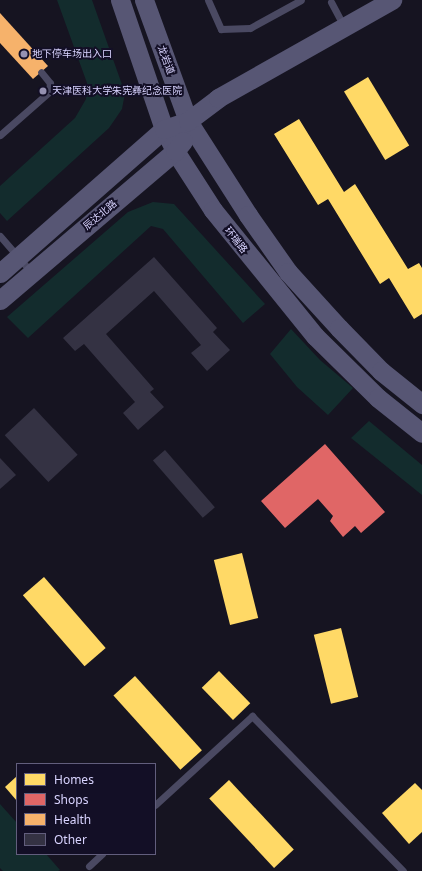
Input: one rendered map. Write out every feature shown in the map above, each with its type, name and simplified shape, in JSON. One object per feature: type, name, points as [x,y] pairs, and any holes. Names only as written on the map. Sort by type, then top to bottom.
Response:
[{"type":"main road","name":"环瑞路","points":[[120,0],[150,84],[164,129],[175,151],[213,210],[315,336],[378,398],[422,433]]},
{"type":"main road","name":"龙岩道","points":[[144,0],[188,121]]},
{"type":"main road","points":[[0,273],[164,129],[188,121],[218,98],[392,0]]},
{"type":"main road","points":[[128,160],[146,132],[150,115],[150,84]]},
{"type":"main road","points":[[188,121],[288,272],[381,371],[422,404]]},
{"type":"main road","name":"辰达北路","points":[[0,300],[175,151],[185,138],[188,121]]},
{"type":"lane","points":[[208,0],[221,29],[250,28],[301,0]]},
{"type":"lane","points":[[331,2],[345,27]]},
{"type":"lane","points":[[0,135],[49,92],[50,83],[42,72]]},
{"type":"lane","points":[[0,236],[32,273]]},
{"type":"lane","points":[[156,804],[252,716],[403,871]]},
{"type":"lane","points":[[89,866],[101,855]]},
{"type":"green space","points":[[57,0],[92,0],[125,93],[122,109],[109,128],[7,221],[0,213],[0,186],[75,118],[86,99],[87,83]]},
{"type":"green space","points":[[153,202],[174,204],[265,304],[243,323],[163,229],[151,226],[28,338],[7,317],[128,212]]},
{"type":"green space","points":[[291,329],[320,360],[353,388],[328,415],[297,387],[270,354]]},
{"type":"green space","points":[[369,421],[422,465],[422,495],[351,438]]},
{"type":"green space","points":[[0,804],[16,822],[16,855],[47,855],[60,870],[3,871],[0,868]]},
{"type":"building: Homes","points":[[368,77],[409,146],[385,160],[344,91]]},
{"type":"building: Homes","points":[[299,119],[344,192],[355,184],[408,269],[419,263],[422,268],[422,314],[414,319],[389,278],[380,284],[328,199],[318,205],[274,134]]},
{"type":"building: Homes","points":[[242,553],[258,618],[230,625],[214,560]]},
{"type":"building: Homes","points":[[44,577],[106,648],[85,666],[23,595]]},
{"type":"building: Homes","points":[[341,628],[358,697],[331,704],[314,635]]},
{"type":"building: Homes","points":[[219,671],[250,703],[233,720],[202,688]]},
{"type":"building: Homes","points":[[135,676],[202,750],[180,770],[113,695]]},
{"type":"building: Homes","points":[[16,777],[16,800],[5,787]]},
{"type":"building: Homes","points":[[229,780],[294,849],[274,868],[209,798]]},
{"type":"building: Homes","points":[[415,783],[422,790],[422,832],[409,844],[382,813]]},
{"type":"building: Shops","points":[[325,444],[385,512],[361,533],[355,526],[343,537],[330,521],[333,516],[318,499],[285,528],[261,501]]},
{"type":"building: Health","name":"地下停车场出入口","points":[[0,13],[48,66],[33,79],[0,43]]},
{"type":"building: Other","points":[[154,257],[217,328],[213,332],[230,350],[207,371],[191,353],[201,345],[154,291],[106,334],[154,389],[150,392],[164,407],[138,430],[123,413],[135,402],[84,344],[75,351],[63,338]]},
{"type":"building: Other","points":[[34,408],[78,455],[48,482],[5,435]]},
{"type":"building: Other","points":[[165,450],[215,507],[203,518],[153,460]]},
{"type":"building: Other","points":[[0,458],[16,475],[0,489]]},
{"type":"place","name":"地下停车场出入口","points":[[24,54]]},
{"type":"place","name":"天津医科大学朱宪彝纪念医院","points":[[43,91]]}]
